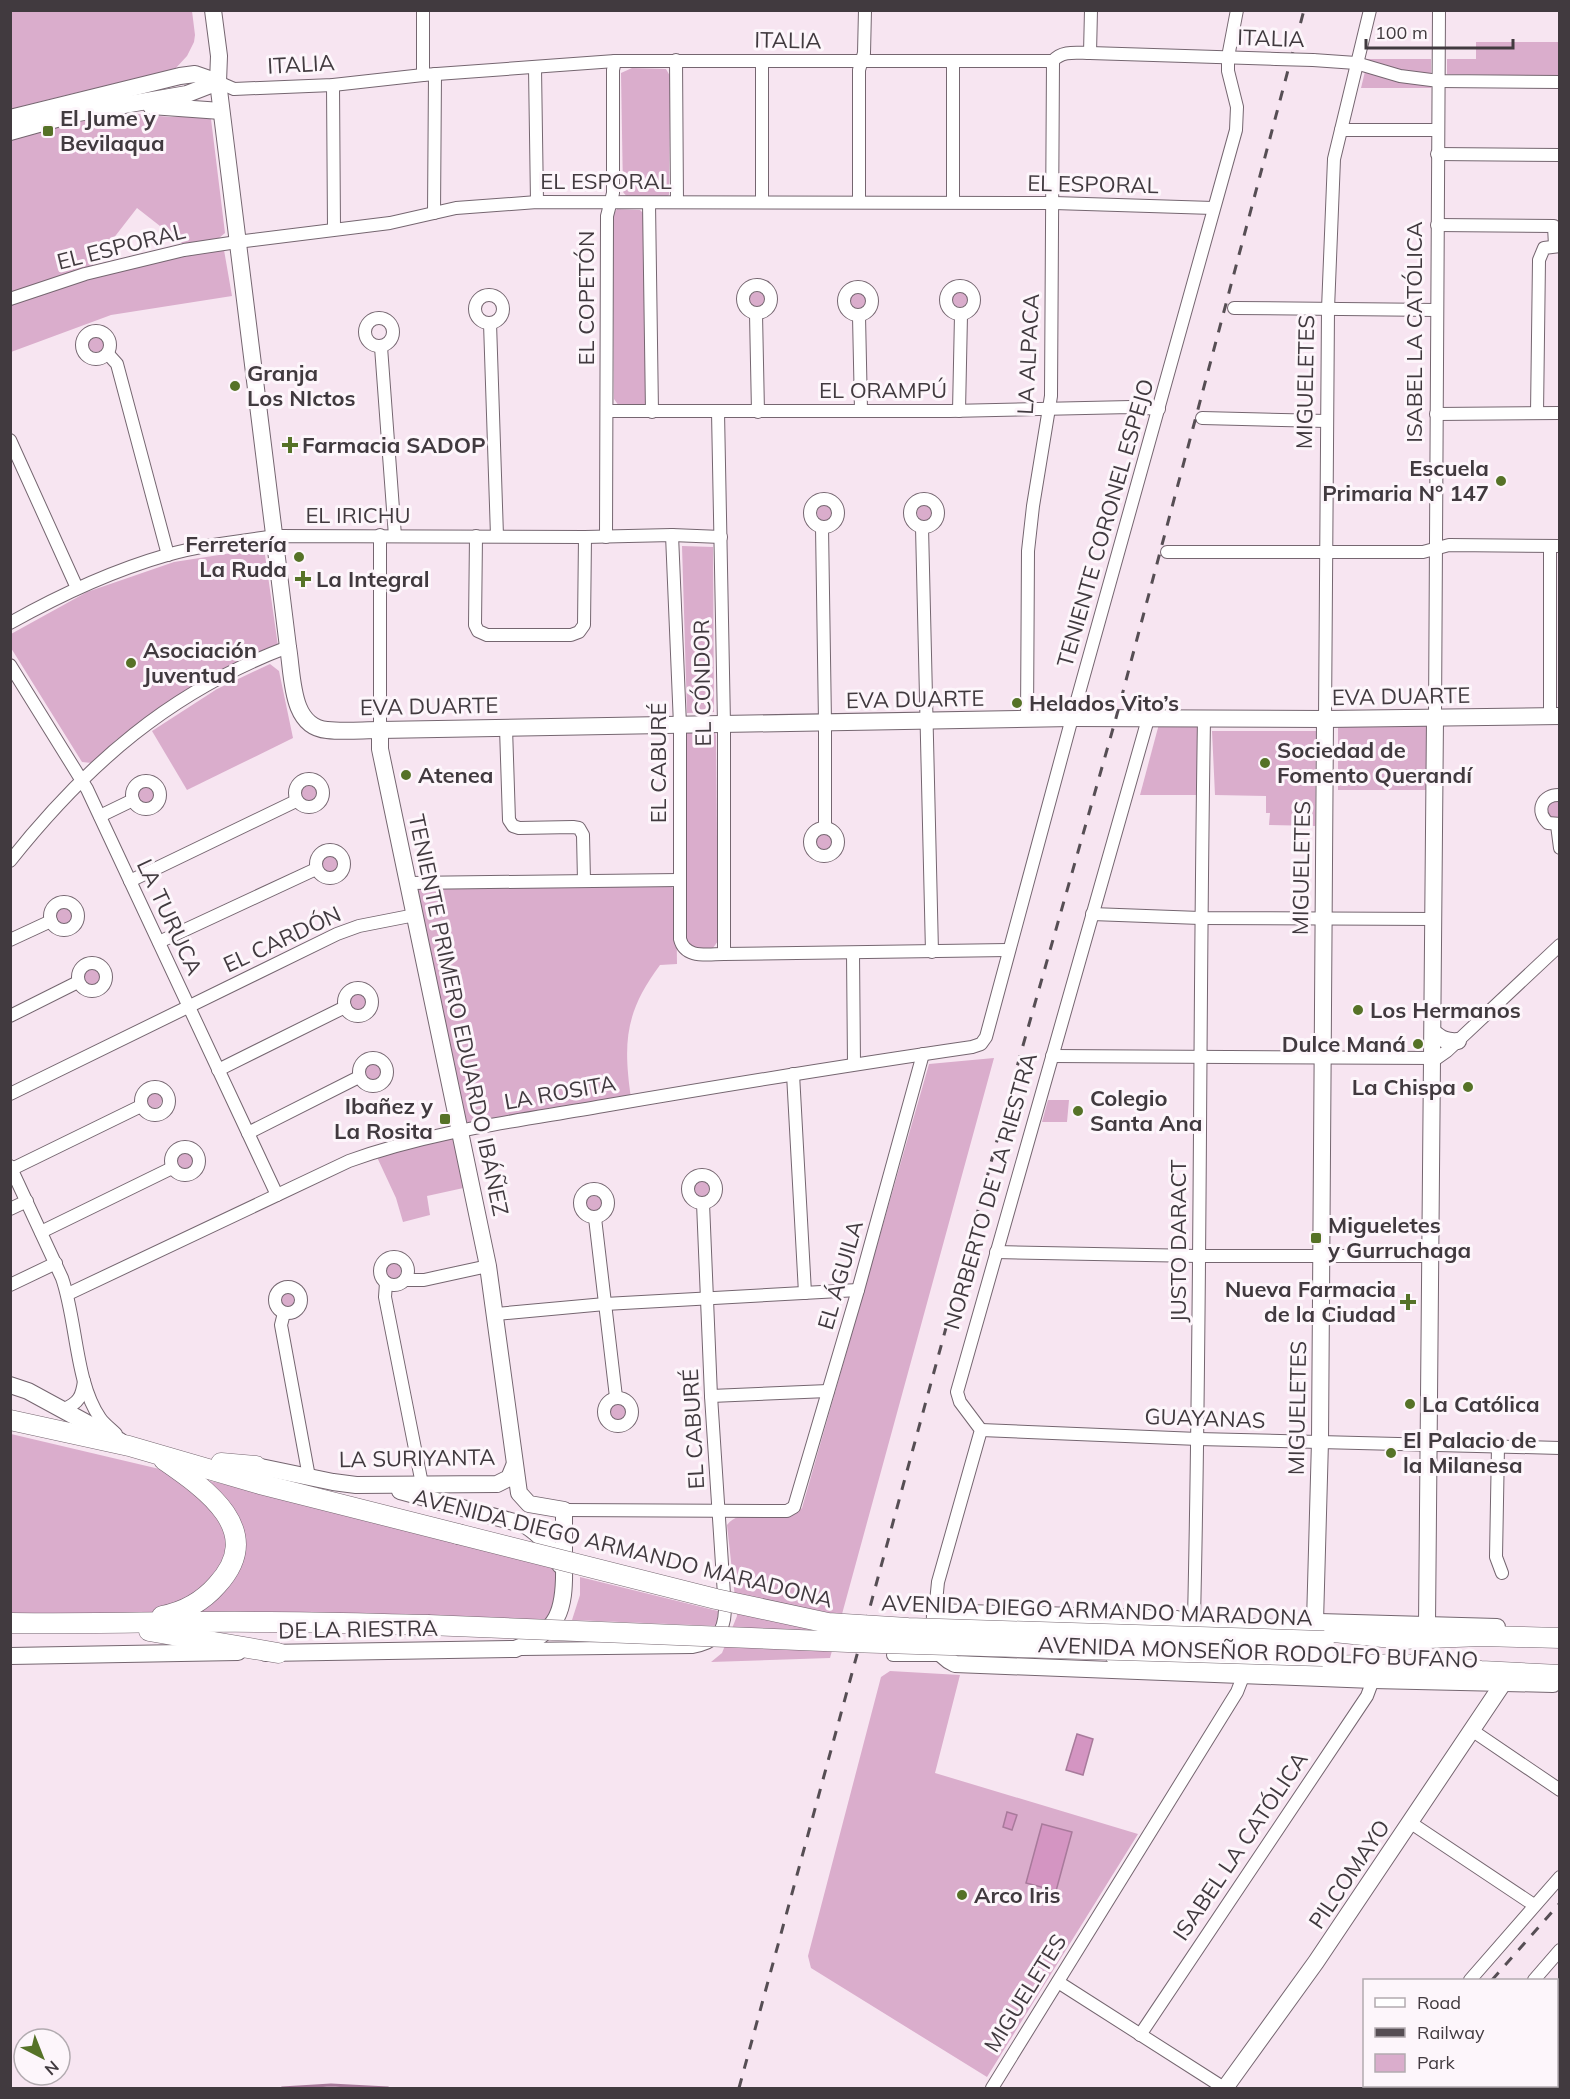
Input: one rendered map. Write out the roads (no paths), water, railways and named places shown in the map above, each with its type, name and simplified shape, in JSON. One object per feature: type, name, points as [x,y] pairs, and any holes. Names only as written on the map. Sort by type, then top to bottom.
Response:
[{"type":"main road","name":"AVENIDA DIEGO ARMANDO MARADONA","points":[[10,1420],[129,1446],[260,1484],[761,1610],[828,1623],[1324,1649],[1402,1664],[1560,1649]]},
{"type":"main road","points":[[133,1622],[167,1615],[189,1607],[209,1594],[230,1569],[236,1552],[235,1533],[220,1505],[192,1480],[153,1453]]},
{"type":"main road","points":[[185,1461],[256,1466]]},
{"type":"main road","points":[[1142,1618],[1119,1626],[1112,1633],[1109,1640],[1110,1646],[1116,1656],[1132,1660],[1323,1666],[1402,1664],[1560,1675]]},
{"type":"main road","points":[[1164,1618],[1178,1626],[1324,1631],[1402,1640],[1482,1636],[1560,1638]]},
{"type":"main road","name":"AVENIDA DIEGO ARMANDO MARADONA","points":[[10,1623],[270,1622],[848,1642],[1324,1649],[1402,1640],[1481,1655],[1560,1663]]},
{"type":"main road","points":[[108,1624],[278,1653]]},
{"type":"street","points":[[202,10],[209,62],[218,82]]},
{"type":"street","points":[[10,861],[81,779],[129,737],[168,709],[239,668],[288,647],[276,536],[221,111],[218,82],[219,56],[213,10]]},
{"type":"street","points":[[423,10],[429,75],[434,213]]},
{"type":"street","points":[[859,202],[859,70],[864,53],[865,10]]},
{"type":"street","points":[[1090,53],[1091,10]]},
{"type":"street","name":"TENIENTE CORONEL ESPEJO","points":[[981,1044],[986,1038],[1071,718],[1236,130],[1238,116],[1228,79],[1228,57],[1237,10]]},
{"type":"street","name":"MIGUELETES","points":[[1315,1622],[1320,1441],[1328,309],[1334,159],[1370,10]]},
{"type":"street","name":"ISABEL LA CATÓLICA","points":[[1427,1625],[1429,1256],[1435,919],[1439,10]]},
{"type":"street","name":"ITALIA","points":[[218,82],[234,89],[333,85],[429,75],[615,61],[1053,61],[1064,54],[1090,53],[1313,60],[1356,63],[1400,76],[1439,81],[1560,82]]},
{"type":"street","points":[[676,60],[677,202]]},
{"type":"street","name":"EL COPETÓN","points":[[606,537],[607,216],[613,193],[613,70],[615,61]]},
{"type":"street","points":[[762,61],[762,202]]},
{"type":"street","name":"LA ALPACA","points":[[1027,719],[1028,551],[1051,396],[1054,203],[1053,61]]},
{"type":"street","points":[[953,62],[953,202]]},
{"type":"street","points":[[535,68],[537,202]]},
{"type":"street","points":[[10,118],[180,76],[195,74],[218,82]]},
{"type":"street","points":[[10,132],[78,113],[187,94],[218,82]]},
{"type":"street","points":[[333,85],[334,230]]},
{"type":"street","points":[[135,104],[221,111]]},
{"type":"street","points":[[1341,130],[1438,130]]},
{"type":"street","points":[[1437,153],[1560,155]]},
{"type":"street","name":"EL ESPORAL","points":[[10,299],[85,274],[138,260],[237,242],[390,223],[483,205],[537,202],[953,202],[1213,208]]},
{"type":"street","points":[[649,203],[652,412]]},
{"type":"street","points":[[1437,225],[1554,226],[1553,246],[1539,260],[1537,413]]},
{"type":"street","points":[[1234,308],[1437,310]]},
{"type":"street","points":[[756,314],[758,412]]},
{"type":"street","points":[[959,411],[961,315]]},
{"type":"street","points":[[859,316],[861,410]]},
{"type":"street","points":[[490,323],[497,536]]},
{"type":"street","points":[[381,347],[395,536]]},
{"type":"street","points":[[108,354],[117,364],[168,555]]},
{"type":"street","name":"EL ORAMPÚ","points":[[607,411],[959,411],[1131,407],[1159,410]]},
{"type":"street","name":"EL CÓNDOR","points":[[718,412],[722,537],[724,954]]},
{"type":"street","points":[[1436,414],[1560,413]]},
{"type":"street","points":[[1202,418],[1327,421]]},
{"type":"street","points":[[10,440],[77,588]]},
{"type":"street","points":[[822,527],[825,828]]},
{"type":"street","points":[[922,527],[932,952]]},
{"type":"street","name":"TENIENTE PRIMERO EDUARDO IBÁÑEZ","points":[[380,535],[380,748],[488,1266],[514,1466]]},
{"type":"street","name":"EL IRICHU","points":[[10,623],[77,588],[168,555],[276,536],[606,537],[672,535],[722,537]]},
{"type":"street","name":"EL CABURÉ","points":[[672,535],[680,725],[681,944],[684,949],[695,954],[724,954]]},
{"type":"street","points":[[476,536],[475,625],[481,633],[488,635],[571,635],[579,632],[584,625],[585,537]]},
{"type":"street","points":[[1167,552],[1423,552],[1449,545],[1555,546],[1555,716]]},
{"type":"street","name":"EVA DUARTE","points":[[288,647],[297,704],[303,717],[316,728],[327,730],[1071,718],[1325,719],[1555,716]]},
{"type":"street","name":"LA TURUCA","points":[[10,665],[81,779],[100,816],[277,1195]]},
{"type":"street","name":"NORBERTO DE LA RIESTRA","points":[[981,1430],[960,1402],[957,1392],[1148,718]]},
{"type":"street","name":"JUSTO DARACT","points":[[1194,1619],[1198,1439],[1200,918],[1204,719]]},
{"type":"street","points":[[506,728],[509,820],[513,826],[519,828],[579,828],[583,835],[584,881]]},
{"type":"street","points":[[1560,795],[1546,798],[1540,811],[1544,819],[1552,825],[1558,825],[1560,849]]},
{"type":"street","points":[[100,816],[133,800]]},
{"type":"street","points":[[130,881],[296,801]]},
{"type":"street","points":[[159,942],[316,869]]},
{"type":"street","points":[[408,883],[679,880]]},
{"type":"street","points":[[1092,914],[1200,918],[1435,919]]},
{"type":"street","name":"EL CARDÓN","points":[[10,1094],[348,930],[415,915]]},
{"type":"street","points":[[10,940],[51,921]]},
{"type":"street","points":[[1052,1056],[1432,1059],[1442,1056],[1560,945]]},
{"type":"street","points":[[724,954],[1008,950]]},
{"type":"street","points":[[853,953],[854,1064]]},
{"type":"street","points":[[10,1016],[78,982]]},
{"type":"street","points":[[218,1070],[345,1007]]},
{"type":"street","points":[[1432,1032],[1449,1042],[1458,1041]]},
{"type":"street","name":"LA ROSITA","points":[[68,1294],[349,1161],[393,1146],[460,1130],[981,1044]]},
{"type":"street","name":"EL ÁGUILA","points":[[794,1507],[858,1290],[923,1054]]},
{"type":"street","points":[[793,1074],[805,1293]]},
{"type":"street","points":[[248,1133],[360,1077]]},
{"type":"street","points":[[129,1446],[102,1421],[91,1400],[84,1380],[68,1294],[11,1167],[141,1106]]},
{"type":"street","points":[[41,1232],[172,1168]]},
{"type":"street","points":[[10,1209],[27,1201]]},
{"type":"street","name":"EL CABURÉ","points":[[703,1203],[711,1396],[725,1617],[723,1626],[715,1638],[706,1644]]},
{"type":"street","points":[[595,1218],[616,1397]]},
{"type":"street","points":[[996,1252],[1198,1256],[1429,1256]]},
{"type":"street","points":[[391,1257],[397,1257],[407,1264],[408,1275],[405,1280],[395,1286],[386,1283],[380,1276],[381,1264],[391,1257]]},
{"type":"street","points":[[10,1285],[56,1263]]},
{"type":"street","points":[[405,1280],[424,1280],[488,1266]]},
{"type":"street","points":[[386,1283],[385,1297],[422,1484]]},
{"type":"street","points":[[496,1314],[605,1304],[858,1290]]},
{"type":"street","points":[[284,1313],[281,1324],[309,1477]]},
{"type":"street","points":[[64,1410],[78,1402],[84,1380]]},
{"type":"street","points":[[10,1385],[28,1391],[129,1446]]},
{"type":"street","points":[[711,1396],[828,1391]]},
{"type":"street","points":[[893,1655],[940,1655],[936,1647],[935,1612],[938,1582],[981,1430]]},
{"type":"street","name":"GUAYANAS","points":[[981,1430],[1198,1439],[1560,1448]]},
{"type":"street","points":[[1498,1446],[1496,1557],[1502,1573]]},
{"type":"street","name":"LA SURIYANTA","points":[[256,1466],[356,1485],[497,1484],[509,1478],[514,1466]]},
{"type":"street","name":"LA SURIYANTA","points":[[514,1466],[519,1493],[529,1504],[564,1509],[787,1511],[794,1507]]},
{"type":"street","points":[[356,1485],[405,1492],[525,1525],[539,1534],[551,1548],[564,1574]]},
{"type":"street","points":[[514,1649],[532,1642],[552,1626],[559,1614],[564,1594],[564,1509]]},
{"type":"street","name":"AVENIDA MONSEÑOR RODOLFO BUFANO","points":[[935,1612],[1560,1629]]},
{"type":"street","name":"DE LA RIESTRA","points":[[10,1656],[666,1648],[706,1644]]},
{"type":"street","name":"AVENIDA MONSEÑOR RODOLFO BUFANO","points":[[940,1655],[955,1664],[1372,1680],[1560,1684]]},
{"type":"street","name":"MIGUELETES","points":[[992,2088],[1237,1692],[1244,1674]]},
{"type":"street","name":"ISABEL LA CATÓLICA","points":[[1140,2036],[1367,1696],[1372,1680]]},
{"type":"street","name":"PILCOMAYO","points":[[1225,2088],[1316,1962],[1504,1682]]},
{"type":"street","points":[[1473,1731],[1560,1790]]},
{"type":"street","points":[[1411,1823],[1534,1905]]},
{"type":"street","points":[[1471,1979],[1560,1877]]},
{"type":"street","points":[[1535,1979],[1557,1956]]},
{"type":"street","points":[[1058,1982],[1225,2088]]},
{"type":"waterway","points":[[282,2088],[331,2085],[388,2088]]},
{"type":"railway","points":[[739,2088],[1020,1056],[1116,718],[1304,10]]},
{"type":"railway","points":[[1493,1979],[1560,1903]]},
{"type":"place","name":"El Jume y Bevilaqua","points":[[48,131]]},
{"type":"place","name":"Granja Los NIctos","points":[[235,386]]},
{"type":"place","name":"Farmacia SADOP","points":[[290,445]]},
{"type":"place","name":"Escuela Primaria N° 147","points":[[1501,481]]},
{"type":"place","name":"Ferretería La Ruda","points":[[299,557]]},
{"type":"place","name":"La Integral","points":[[303,579]]},
{"type":"place","name":"Asociación Juventud","points":[[131,663]]},
{"type":"place","name":"Helados Vito’s","points":[[1017,703]]},
{"type":"place","name":"Sociedad de Fomento Querandí","points":[[1265,763]]},
{"type":"place","name":"Atenea","points":[[406,775]]},
{"type":"place","name":"Los Hermanos","points":[[1358,1010]]},
{"type":"place","name":"Dulce Maná","points":[[1418,1044]]},
{"type":"place","name":"La Chispa","points":[[1468,1087]]},
{"type":"place","name":"Colegio Santa Ana","points":[[1078,1111]]},
{"type":"place","name":"Ibañez y La Rosita","points":[[445,1119]]},
{"type":"place","name":"Migueletes y Gurruchaga","points":[[1316,1238]]},
{"type":"place","name":"Nueva Farmacia de la Ciudad","points":[[1408,1302]]},
{"type":"place","name":"La Católica","points":[[1410,1404]]},
{"type":"place","name":"El Palacio de la Milanesa","points":[[1391,1453]]},
{"type":"place","name":"Arco Iris","points":[[962,1895]]}]
